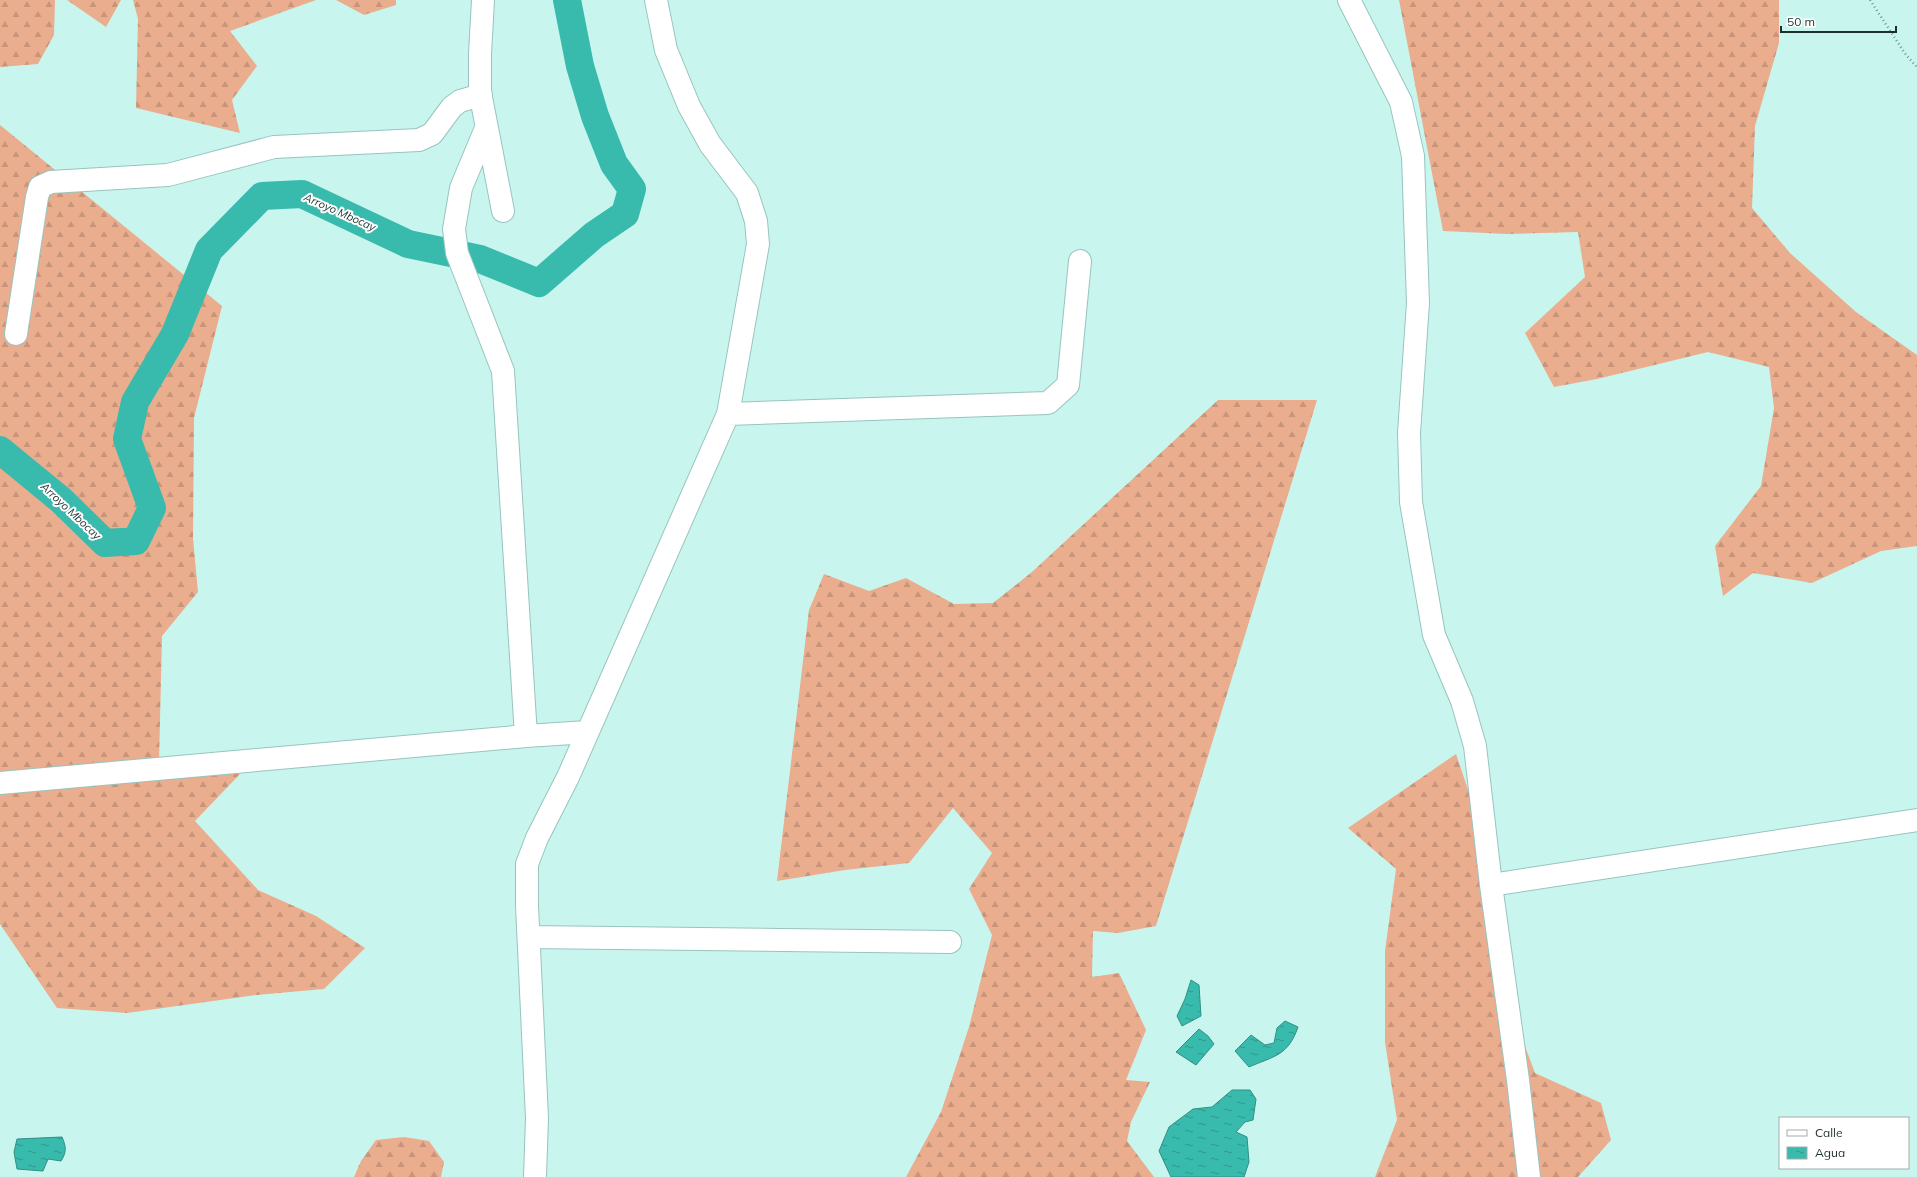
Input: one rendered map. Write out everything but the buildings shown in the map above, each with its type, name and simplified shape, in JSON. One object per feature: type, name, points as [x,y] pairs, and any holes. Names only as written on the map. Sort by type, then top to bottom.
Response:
[{"type":"street","points":[[483,0],[480,54],[481,95],[486,128],[503,211]]},
{"type":"street","points":[[535,1177],[537,1118],[527,864],[537,838],[568,777],[728,414],[758,244],[756,221],[747,193],[710,144],[689,106],[666,50],[656,0]]},
{"type":"street","points":[[1349,0],[1401,102],[1413,156],[1418,303],[1409,433],[1411,502],[1434,635],[1462,701],[1475,746],[1491,885],[1518,1080],[1529,1177]]},
{"type":"street","points":[[16,334],[37,197],[40,187],[45,184],[51,182],[168,174],[274,147],[419,140],[432,134],[452,107],[460,101],[481,95]]},
{"type":"street","points":[[486,128],[461,188],[454,229],[457,253],[503,371],[526,736]]},
{"type":"street","points":[[728,414],[1048,403],[1068,385],[1080,261]]},
{"type":"street","points":[[0,783],[526,736],[587,732]]},
{"type":"street","points":[[1491,885],[1917,820]]},
{"type":"street","points":[[529,937],[950,942]]},
{"type":"path","points":[[1870,0],[1906,54],[1917,67]]},
{"type":"green space","points":[[0,0],[55,0],[54,35],[38,64],[0,67]]},
{"type":"green space","points":[[67,0],[121,0],[106,27]]},
{"type":"green space","points":[[133,0],[316,0],[230,31],[257,66],[232,100],[240,133],[136,108],[138,19]]},
{"type":"green space","points":[[336,0],[396,0],[396,5],[364,15]]},
{"type":"green space","points":[[1399,0],[1779,0],[1779,43],[1755,126],[1752,208],[1790,253],[1856,312],[1917,355],[1917,546],[1881,551],[1812,583],[1753,573],[1723,596],[1715,546],[1761,486],[1774,408],[1769,367],[1708,352],[1597,379],[1554,387],[1525,333],[1585,277],[1578,232],[1507,234],[1443,231]]},
{"type":"green space","points":[[0,125],[222,306],[194,418],[193,538],[198,592],[162,636],[159,763],[240,774],[195,821],[258,890],[316,916],[365,948],[324,989],[256,995],[127,1013],[57,1008],[0,924]]},
{"type":"green space","points":[[1218,400],[1317,400],[1156,926],[1118,933],[1093,931],[1092,977],[1119,973],[1146,1030],[1126,1080],[1150,1082],[1131,1122],[1127,1141],[1154,1177],[906,1177],[941,1112],[969,1027],[992,935],[969,889],[992,853],[953,808],[909,863],[845,870],[777,881],[809,610],[824,574],[869,591],[906,578],[954,604],[993,603],[1032,572]]},
{"type":"green space","points":[[1456,754],[1488,849],[1513,1014],[1535,1073],[1601,1103],[1611,1140],[1578,1177],[1375,1177],[1397,1120],[1385,1042],[1385,951],[1396,869],[1348,828]]},
{"type":"green space","points":[[404,1137],[429,1141],[444,1162],[441,1177],[354,1177],[361,1161],[376,1140]]},
{"type":"water","points":[[1191,980],[1199,985],[1201,1016],[1182,1026],[1177,1016],[1185,999]]},
{"type":"water","points":[[1285,1021],[1298,1027],[1290,1044],[1279,1054],[1249,1067],[1235,1051],[1251,1035],[1265,1045],[1274,1043],[1277,1028]]},
{"type":"water","points":[[1199,1029],[1208,1036],[1214,1044],[1196,1065],[1176,1052]]},
{"type":"water","points":[[1232,1090],[1250,1090],[1256,1099],[1253,1120],[1245,1122],[1236,1132],[1247,1137],[1249,1162],[1244,1177],[1171,1177],[1159,1151],[1169,1127],[1193,1109],[1212,1107]]},
{"type":"water","points":[[62,1137],[65,1149],[61,1161],[48,1159],[43,1171],[17,1169],[14,1152],[17,1139]]},
{"type":"waterway","name":"Arroyo Mbocay","points":[[0,450],[61,500],[105,543],[136,541],[152,508],[127,439],[135,402],[175,334],[209,250],[262,196],[302,194],[408,244],[480,259],[539,283],[594,235],[625,214],[632,189],[614,164],[595,116],[580,66],[567,0]]}]
